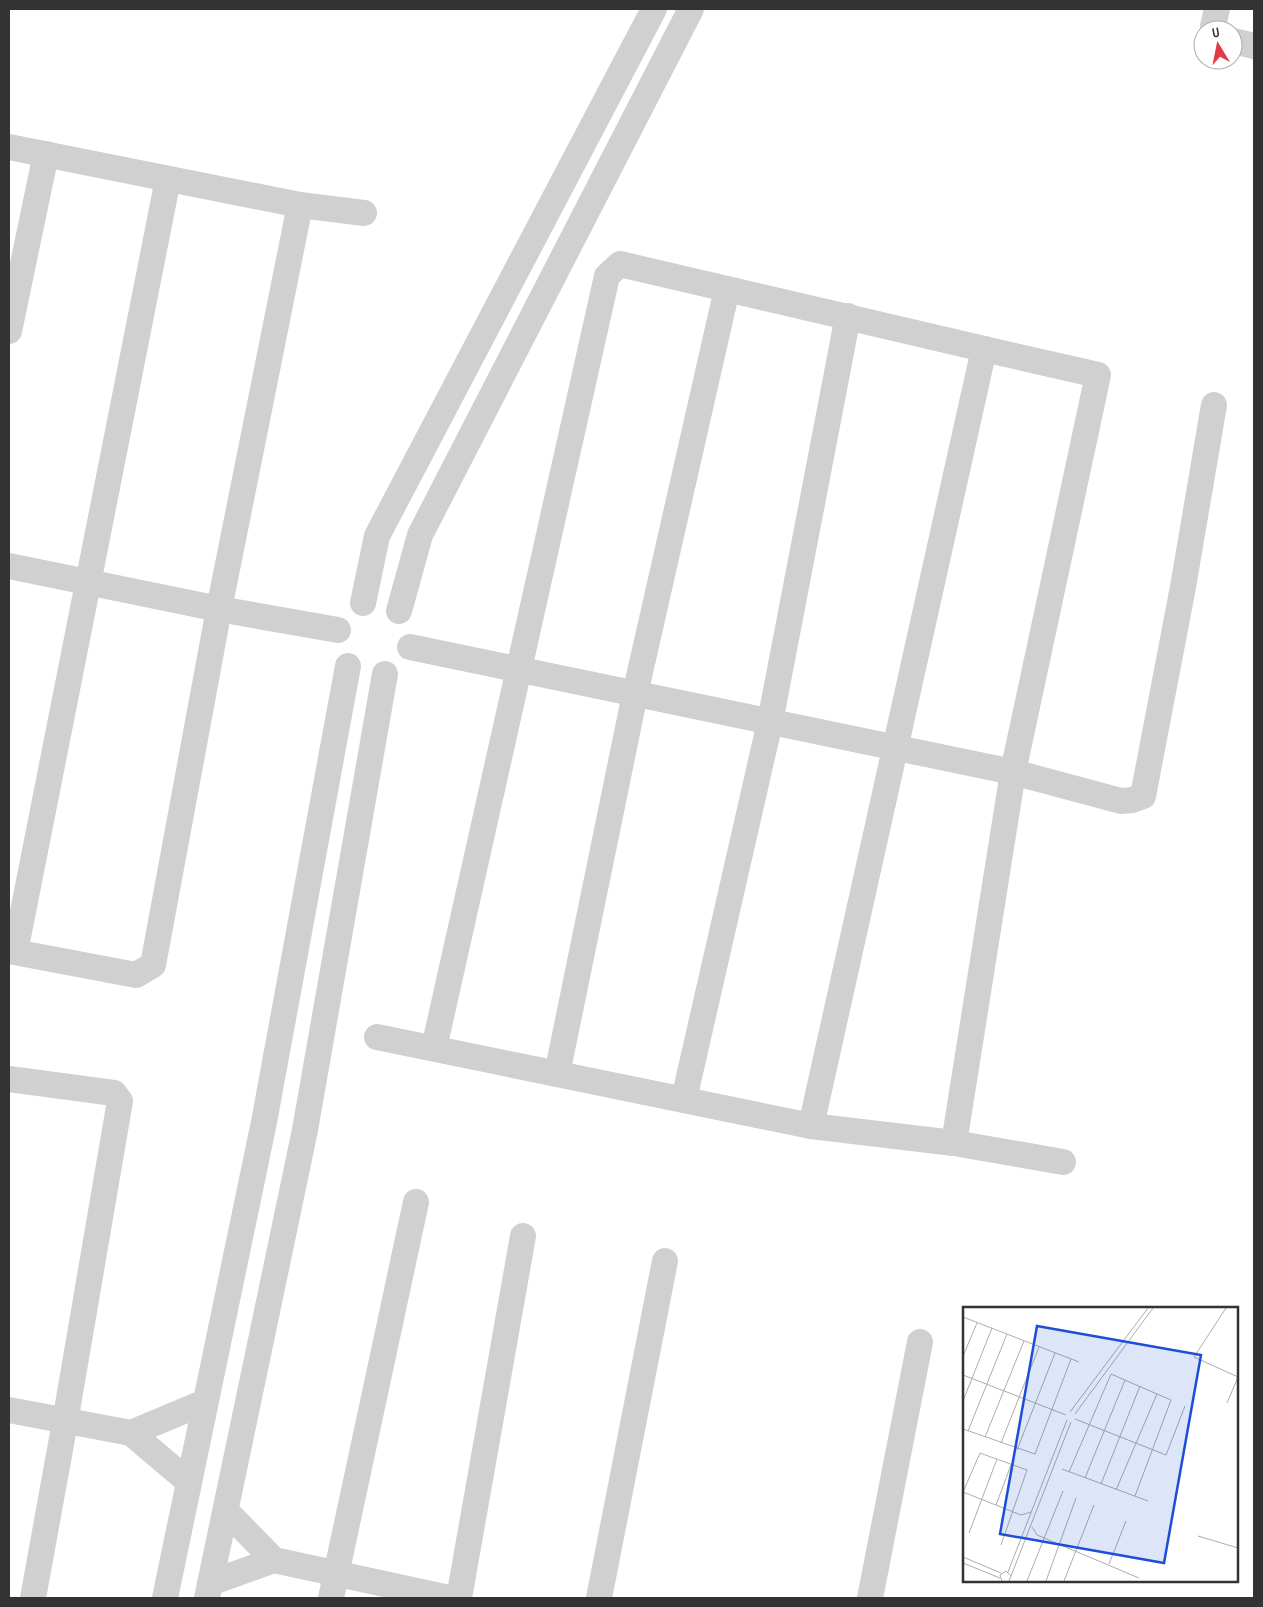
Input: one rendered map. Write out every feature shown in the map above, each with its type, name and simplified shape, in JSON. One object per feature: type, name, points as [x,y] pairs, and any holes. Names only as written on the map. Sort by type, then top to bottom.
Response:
[{"type":"street","points":[[363,603],[377,536],[654,9]]},
{"type":"street","points":[[400,612],[420,535],[691,9]]},
{"type":"street","points":[[9,147],[300,205],[364,213]]},
{"type":"street","points":[[9,331],[46,154]]},
{"type":"street","points":[[168,179],[89,582],[12,952],[136,975],[153,965],[219,609],[300,205]]},
{"type":"street","points":[[434,1048],[607,276],[620,264],[1098,375],[1013,772],[954,1143]]},
{"type":"street","points":[[558,1074],[635,694],[727,289]]},
{"type":"street","points":[[684,1099],[770,722],[848,316]]},
{"type":"street","points":[[811,1126],[984,349]]},
{"type":"street","points":[[410,647],[1013,772],[1121,801],[1132,800],[1143,796],[1183,587],[1214,405]]},
{"type":"street","points":[[9,566],[219,609],[338,630]]},
{"type":"street","points":[[363,603],[389,604],[400,612],[407,622],[411,634],[410,647],[405,659],[396,669],[385,674],[372,676],[359,673],[348,666],[340,656],[336,643],[342,618],[352,609],[363,603]]},
{"type":"street","points":[[165,1598],[264,1122],[348,666]]},
{"type":"street","points":[[209,1591],[304,1130],[385,674]]},
{"type":"street","points":[[377,1036],[811,1126],[954,1143],[1063,1162]]},
{"type":"street","points":[[9,1079],[114,1093],[120,1101],[33,1598]]},
{"type":"street","points":[[334,1586],[416,1202]]},
{"type":"street","points":[[459,1598],[523,1236]]},
{"type":"street","points":[[599,1598],[665,1261]]},
{"type":"street","points":[[870,1598],[920,1342]]},
{"type":"street","points":[[131,1433],[206,1402]]},
{"type":"street","points":[[9,1410],[131,1433],[189,1482]]},
{"type":"street","points":[[226,1510],[274,1560],[334,1586],[449,1598]]},
{"type":"street","points":[[209,1591],[274,1560]]}]
